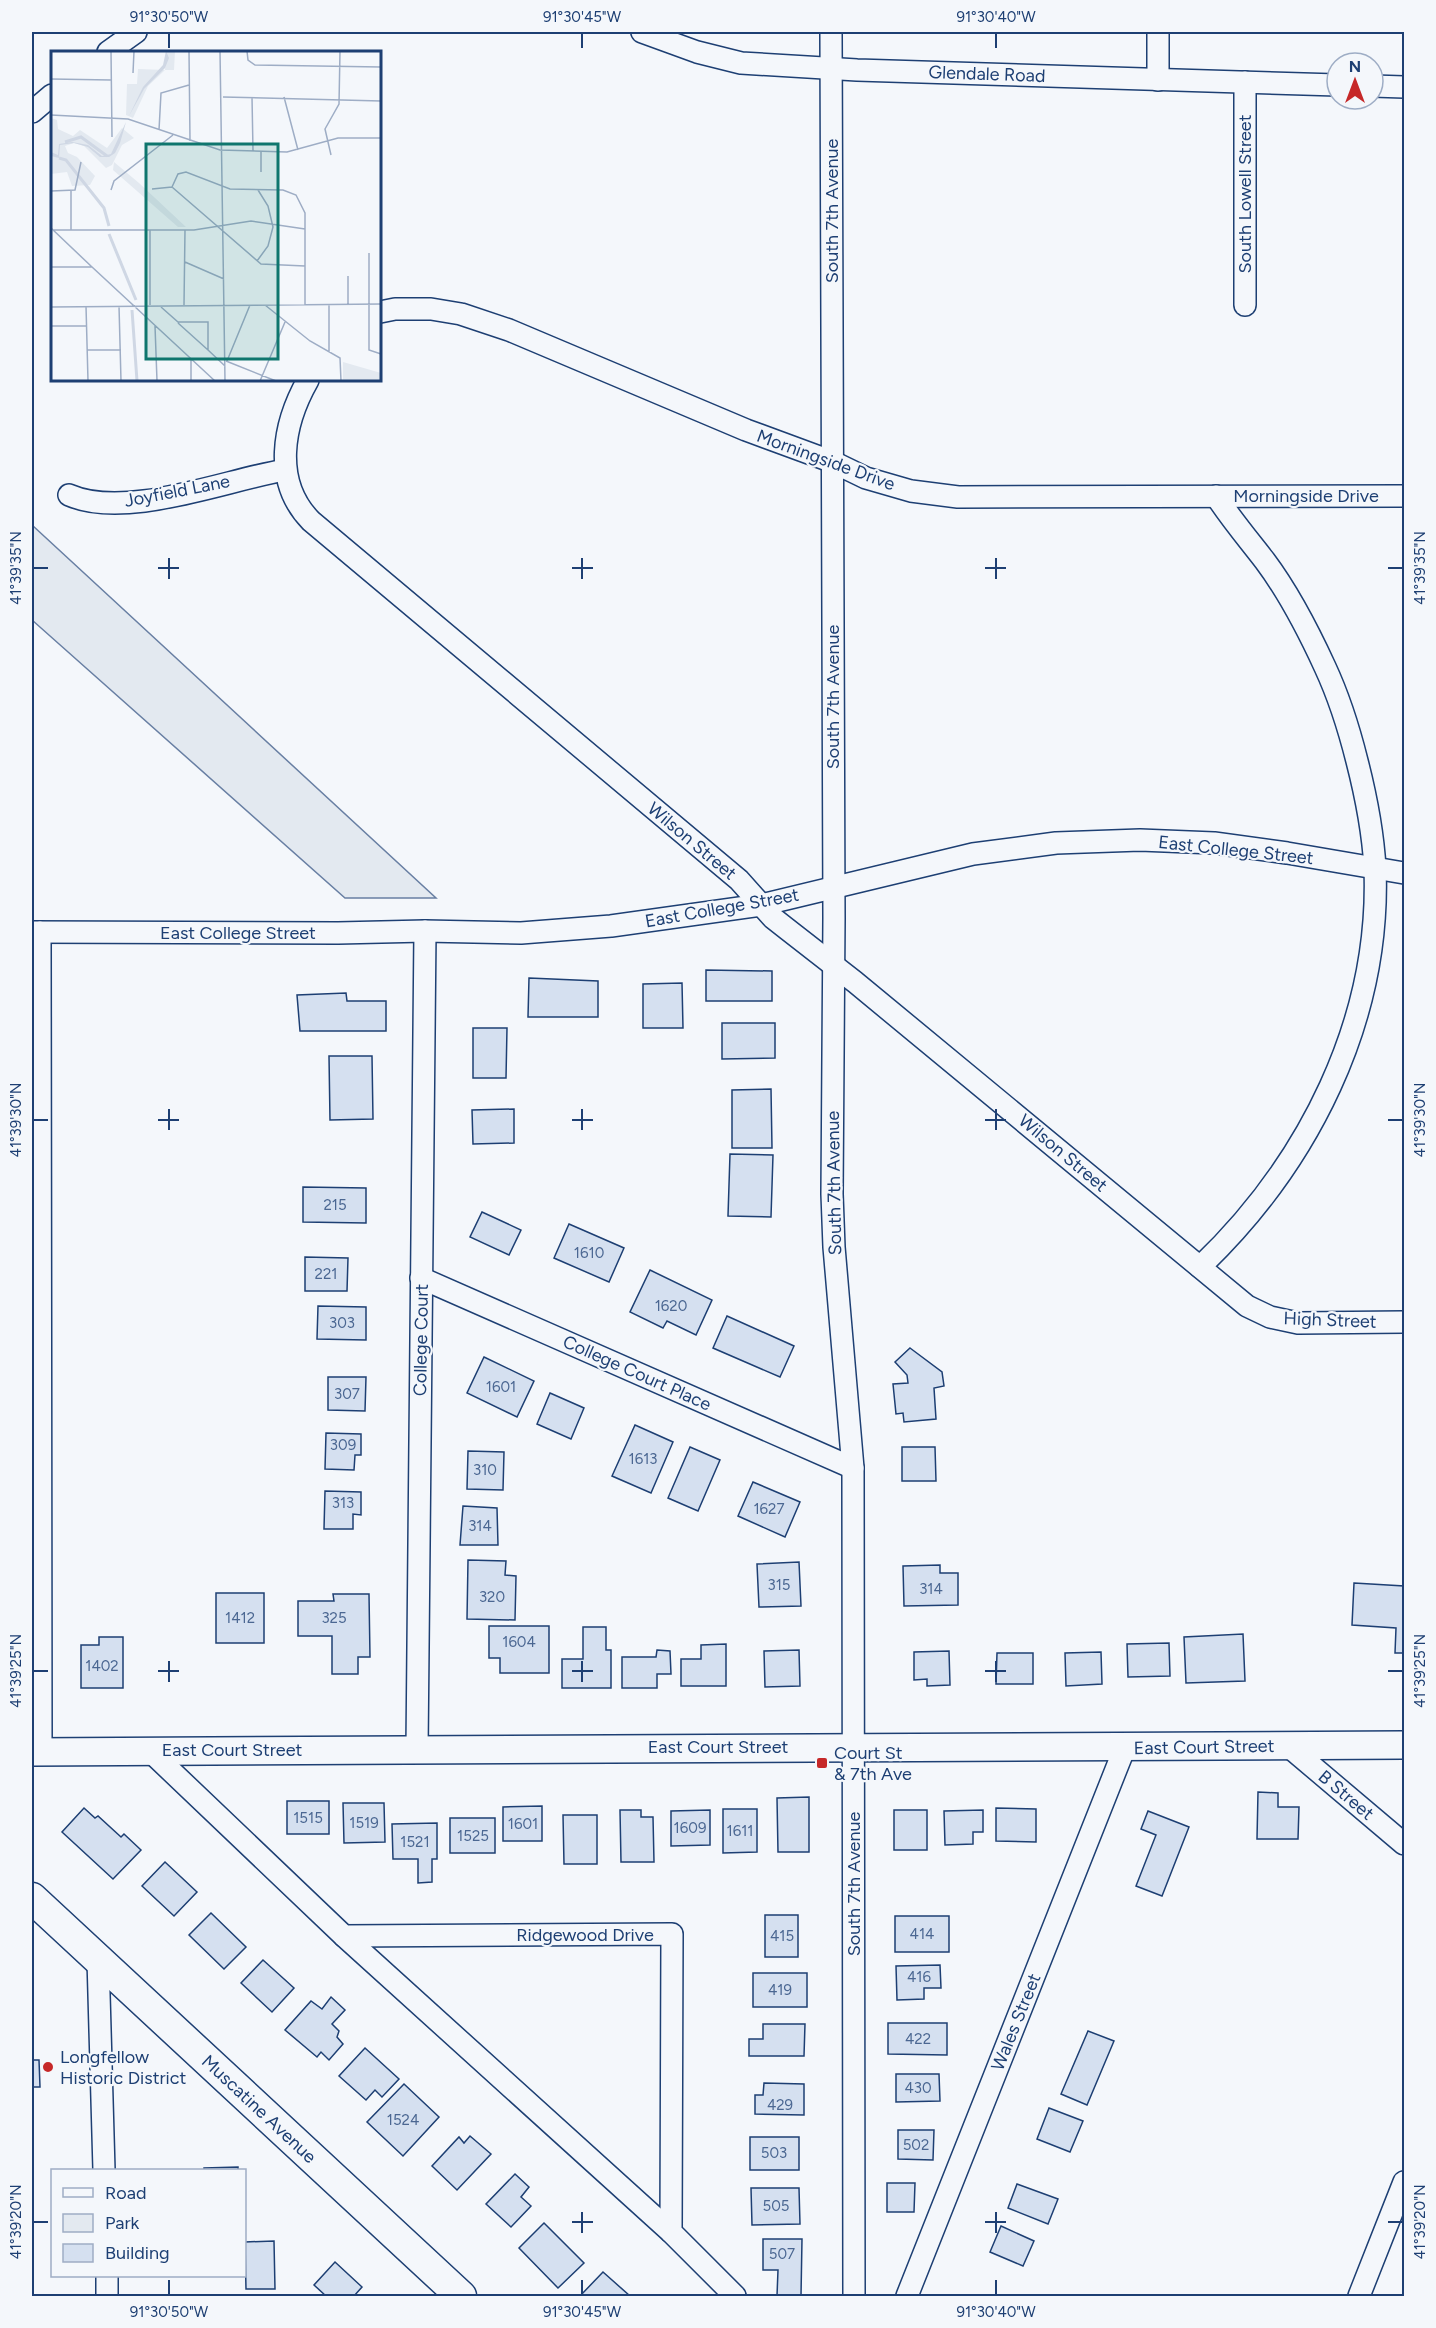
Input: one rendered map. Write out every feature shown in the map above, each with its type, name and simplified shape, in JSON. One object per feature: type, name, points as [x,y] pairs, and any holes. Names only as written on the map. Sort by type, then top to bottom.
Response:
[{"type":"main road","name":"Muscatine Avenue","points":[[32,1898],[461,2296]]},
{"type":"street","points":[[109,51],[136,32]]},
{"type":"street","name":"Glendale Road","points":[[642,32],[697,52],[741,63],[1325,85]]},
{"type":"street","name":"South 7th Avenue","points":[[831,32],[834,964],[832,1194],[835,1259],[853,1468],[854,2296]]},
{"type":"street","points":[[1158,32],[1158,80]]},
{"type":"street","name":"South Lowell Street","points":[[1245,82],[1245,305]]},
{"type":"street","points":[[1385,86],[1404,87]]},
{"type":"street","points":[[32,111],[51,96]]},
{"type":"street","name":"Morningside Drive","points":[[381,312],[395,309],[431,309],[471,317],[509,330],[746,430],[877,481],[911,490],[958,497],[1404,496]]},
{"type":"street","points":[[285,470],[285,446],[290,426],[308,381]]},
{"type":"street","name":"Joyfield Lane","points":[[69,495],[83,501],[126,503],[183,494],[285,470]]},
{"type":"street","name":"Wilson Street","points":[[285,470],[291,492],[311,521],[739,880],[787,929],[834,964],[1200,1267]]},
{"type":"street","points":[[1200,1267],[1227,1242],[1263,1200],[1294,1156],[1321,1109],[1342,1059],[1359,1007],[1370,953],[1375,899],[1375,868],[1364,787],[1348,727],[1326,670],[1294,606],[1266,562],[1216,496]]},
{"type":"street","name":"East College Street","points":[[36,932],[425,931],[521,933],[600,927],[761,905],[973,854],[1056,843],[1140,840],[1214,843],[1404,873]]},
{"type":"street","name":"College Court","points":[[417,1749],[425,931]]},
{"type":"street","points":[[36,932],[36,1752]]},
{"type":"street","name":"High Street","points":[[1200,1267],[1247,1306],[1270,1317],[1298,1323],[1404,1322]]},
{"type":"street","name":"College Court Place","points":[[421,1278],[853,1468]]},
{"type":"street","name":"East Court Street","points":[[36,1752],[1404,1745]]},
{"type":"street","name":"B Street","points":[[1287,1746],[1404,1844]]},
{"type":"street","name":"Wales Street","points":[[907,2296],[1125,1748]]},
{"type":"street","points":[[150,1751],[344,1936],[670,2232],[735,2296]]},
{"type":"street","name":"Ridgewood Drive","points":[[344,1936],[672,1934],[670,2232]]},
{"type":"street","points":[[98,1959],[104,2169]]},
{"type":"street","points":[[1359,2296],[1404,2182]]},
{"type":"street","points":[[107,2277],[107,2296]]},
{"type":"green space","points":[[32,525],[436,898],[345,898],[32,620]]},
{"type":"building","points":[[706,970],[772,971],[772,1001],[706,1001]]},
{"type":"building","points":[[529,978],[598,981],[598,1017],[528,1017]]},
{"type":"building","points":[[682,983],[683,1028],[643,1028],[643,984]]},
{"type":"building","points":[[346,993],[347,1001],[386,1001],[386,1031],[300,1031],[297,995]]},
{"type":"building","points":[[722,1023],[775,1023],[775,1058],[722,1059]]},
{"type":"building","points":[[473,1028],[507,1028],[506,1078],[473,1078]]},
{"type":"building","points":[[329,1056],[372,1056],[373,1119],[330,1120]]},
{"type":"building","points":[[771,1089],[772,1148],[732,1148],[732,1090]]},
{"type":"building","points":[[514,1109],[514,1143],[473,1144],[472,1110]]},
{"type":"building","points":[[730,1154],[773,1155],[771,1217],[728,1216]]},
{"type":"building","points":[[303,1187],[366,1188],[366,1223],[303,1222]]},
{"type":"building","points":[[482,1212],[521,1230],[509,1255],[470,1237]]},
{"type":"building","points":[[569,1224],[624,1248],[609,1282],[554,1258]]},
{"type":"building","points":[[305,1257],[348,1258],[347,1291],[305,1291]]},
{"type":"building","points":[[650,1270],[712,1300],[696,1335],[667,1321],[663,1328],[630,1312]]},
{"type":"building","points":[[318,1306],[366,1307],[366,1340],[317,1339]]},
{"type":"building","points":[[727,1316],[794,1346],[780,1377],[713,1348]]},
{"type":"building","points":[[910,1348],[942,1372],[944,1386],[934,1388],[936,1419],[904,1422],[903,1413],[896,1414],[893,1384],[908,1383],[907,1375],[895,1362]]},
{"type":"building","points":[[484,1357],[534,1381],[517,1417],[467,1393]]},
{"type":"building","points":[[328,1377],[366,1377],[365,1411],[328,1410]]},
{"type":"building","points":[[550,1393],[584,1408],[571,1439],[537,1424]]},
{"type":"building","points":[[635,1425],[673,1442],[651,1493],[612,1476]]},
{"type":"building","points":[[326,1433],[361,1434],[361,1455],[355,1455],[354,1470],[325,1469]]},
{"type":"building","points":[[690,1447],[720,1460],[698,1511],[668,1498]]},
{"type":"building","points":[[902,1447],[935,1447],[936,1481],[902,1481]]},
{"type":"building","points":[[468,1451],[504,1452],[503,1490],[467,1489]]},
{"type":"building","points":[[753,1482],[800,1502],[785,1537],[738,1516]]},
{"type":"building","points":[[325,1491],[361,1492],[361,1515],[353,1514],[353,1529],[324,1529]]},
{"type":"building","points":[[463,1506],[497,1508],[498,1545],[460,1545]]},
{"type":"building","points":[[468,1560],[506,1561],[505,1575],[516,1576],[515,1620],[467,1619]]},
{"type":"building","points":[[799,1562],[801,1606],[759,1607],[757,1564]]},
{"type":"building","points":[[940,1565],[940,1573],[958,1573],[958,1605],[904,1606],[903,1566]]},
{"type":"building","points":[[1354,1583],[1404,1586],[1404,1653],[1395,1653],[1396,1628],[1352,1625]]},
{"type":"building","points":[[216,1593],[264,1593],[264,1643],[216,1643]]},
{"type":"building","points":[[333,1594],[369,1594],[370,1657],[358,1657],[358,1674],[332,1674],[332,1636],[298,1636],[298,1601],[334,1601]]},
{"type":"building","points":[[489,1626],[549,1626],[549,1673],[500,1673],[500,1658],[489,1658]]},
{"type":"building","points":[[583,1627],[606,1627],[606,1650],[611,1650],[611,1688],[562,1688],[562,1659],[583,1659]]},
{"type":"building","points":[[1243,1634],[1245,1681],[1186,1683],[1184,1637]]},
{"type":"building","points":[[99,1637],[123,1637],[123,1688],[81,1688],[81,1645],[99,1645]]},
{"type":"building","points":[[1169,1643],[1170,1676],[1128,1677],[1127,1644]]},
{"type":"building","points":[[726,1644],[726,1686],[681,1686],[681,1659],[701,1659],[701,1645]]},
{"type":"building","points":[[657,1650],[670,1651],[671,1674],[657,1674],[657,1688],[622,1688],[622,1657],[656,1657]]},
{"type":"building","points":[[799,1650],[800,1686],[765,1687],[764,1651]]},
{"type":"building","points":[[949,1651],[950,1685],[927,1686],[927,1679],[914,1680],[914,1652]]},
{"type":"building","points":[[1101,1652],[1102,1684],[1066,1686],[1065,1653]]},
{"type":"building","points":[[997,1653],[1033,1653],[1033,1684],[996,1684]]},
{"type":"building","points":[[1258,1792],[1278,1793],[1278,1807],[1299,1807],[1298,1839],[1257,1839]]},
{"type":"building","points":[[809,1797],[809,1852],[778,1852],[777,1798]]},
{"type":"building","points":[[287,1801],[329,1801],[329,1834],[287,1834]]},
{"type":"building","points":[[343,1803],[384,1803],[385,1842],[344,1843]]},
{"type":"building","points":[[542,1806],[542,1841],[503,1841],[503,1807]]},
{"type":"building","points":[[84,1808],[95,1818],[98,1816],[121,1837],[124,1834],[141,1850],[113,1879],[62,1832]]},
{"type":"building","points":[[996,1808],[1036,1809],[1036,1842],[996,1841]]},
{"type":"building","points":[[723,1809],[757,1809],[757,1852],[723,1853]]},
{"type":"building","points":[[620,1810],[641,1810],[641,1817],[653,1817],[654,1862],[621,1862]]},
{"type":"building","points":[[710,1810],[710,1845],[671,1846],[671,1811]]},
{"type":"building","points":[[894,1810],[927,1810],[927,1850],[894,1850]]},
{"type":"building","points":[[983,1810],[983,1832],[973,1832],[973,1844],[945,1845],[944,1811]]},
{"type":"building","points":[[1148,1811],[1189,1827],[1162,1896],[1136,1886],[1156,1835],[1141,1829]]},
{"type":"building","points":[[563,1815],[597,1815],[597,1864],[564,1864]]},
{"type":"building","points":[[450,1818],[495,1818],[495,1853],[450,1853]]},
{"type":"building","points":[[437,1823],[437,1859],[432,1859],[432,1882],[418,1883],[418,1859],[393,1859],[392,1824]]},
{"type":"building","points":[[165,1862],[197,1892],[174,1916],[142,1886]]},
{"type":"building","points":[[211,1913],[246,1947],[224,1969],[189,1935]]},
{"type":"building","points":[[765,1915],[798,1915],[798,1957],[765,1957]]},
{"type":"building","points":[[895,1916],[949,1916],[949,1952],[895,1952]]},
{"type":"building","points":[[263,1960],[294,1988],[272,2012],[241,1983]]},
{"type":"building","points":[[940,1965],[941,1988],[924,1988],[924,1999],[897,2000],[896,1966]]},
{"type":"building","points":[[753,1973],[807,1973],[807,2007],[753,2007]]},
{"type":"building","points":[[331,1997],[345,2010],[332,2024],[339,2031],[337,2037],[343,2044],[329,2060],[321,2052],[317,2057],[285,2030],[311,2001],[322,2009]]},
{"type":"building","points":[[888,2023],[947,2023],[947,2055],[888,2054]]},
{"type":"building","points":[[763,2024],[805,2024],[804,2056],[749,2056],[749,2039],[763,2039]]},
{"type":"building","points":[[1088,2031],[1114,2041],[1087,2105],[1061,2094]]},
{"type":"building","points":[[365,2048],[399,2079],[382,2097],[375,2090],[366,2100],[339,2076]]},
{"type":"building","points":[[32,2060],[39,2060],[40,2087],[32,2087]]},
{"type":"building","points":[[896,2074],[939,2074],[940,2101],[896,2102]]},
{"type":"building","points":[[764,2083],[804,2084],[804,2115],[755,2114],[755,2095],[763,2095]]},
{"type":"building","points":[[404,2084],[439,2117],[403,2156],[367,2122]]},
{"type":"building","points":[[1049,2108],[1083,2121],[1070,2152],[1037,2139]]},
{"type":"building","points":[[898,2130],[934,2130],[933,2160],[898,2159]]},
{"type":"building","points":[[470,2136],[491,2154],[457,2190],[432,2166],[459,2137],[464,2143]]},
{"type":"building","points":[[750,2137],[799,2137],[799,2170],[750,2170]]},
{"type":"building","points":[[238,2167],[238,2169],[204,2169]]},
{"type":"building","points":[[515,2174],[529,2187],[521,2197],[531,2206],[511,2227],[486,2204]]},
{"type":"building","points":[[887,2183],[915,2183],[914,2212],[887,2212]]},
{"type":"building","points":[[1017,2184],[1058,2199],[1048,2224],[1008,2208]]},
{"type":"building","points":[[751,2188],[799,2188],[800,2224],[752,2225]]},
{"type":"building","points":[[544,2223],[584,2263],[558,2288],[519,2248]]},
{"type":"building","points":[[1001,2226],[1034,2241],[1023,2266],[990,2252]]},
{"type":"building","points":[[763,2239],[802,2239],[801,2296],[777,2296],[778,2270],[763,2270]]},
{"type":"building","points":[[274,2241],[275,2289],[246,2289],[246,2242]]},
{"type":"building","points":[[335,2262],[362,2287],[354,2296],[326,2296],[314,2285]]},
{"type":"building","points":[[603,2272],[630,2296],[580,2296]]},
{"type":"place","name":"Court St & 7th Ave","points":[[822,1763]]},
{"type":"place","name":"Longfellow Historic District","points":[[48,2067]]}]
